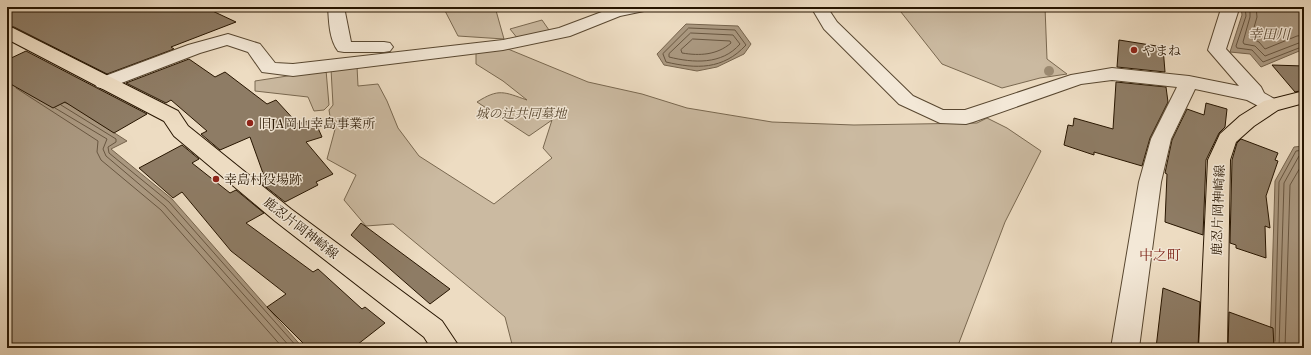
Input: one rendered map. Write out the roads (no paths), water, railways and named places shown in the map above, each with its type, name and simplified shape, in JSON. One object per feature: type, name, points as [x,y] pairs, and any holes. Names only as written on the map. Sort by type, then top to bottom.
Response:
[{"type":"main road","name":"鹿忍片岡神崎線","points":[[7,32],[171,116],[181,131],[283,215],[433,329],[446,348]]},
{"type":"main road","name":"鹿忍片岡神崎線","points":[[1213,348],[1219,160],[1227,139],[1247,121],[1263,101],[1304,97]]},
{"type":"street","points":[[336,7],[339,29],[344,47],[398,47],[453,44],[503,45]]},
{"type":"street","points":[[104,83],[194,49],[228,39],[254,48],[269,68],[293,70],[503,45],[564,32],[615,12],[638,7]]},
{"type":"street","points":[[819,7],[830,25],[906,100],[940,116],[966,117],[1078,79],[1112,74],[1189,82],[1263,101]]},
{"type":"street","points":[[1229,7],[1229,12],[1217,50],[1263,101]]},
{"type":"street","points":[[1125,348],[1150,182],[1161,139],[1189,82]]},
{"type":"water","name":"幸田川","points":[[1241,7],[1304,7],[1304,49],[1261,67],[1250,54],[1230,52],[1242,15]]},
{"type":"water","points":[[686,24],[738,26],[751,44],[744,54],[717,67],[697,71],[664,65],[657,54]]},
{"type":"water","points":[[7,64],[63,102],[71,105],[127,141],[111,149],[172,199],[303,348],[7,348]]},
{"type":"water","points":[[1304,146],[1304,348],[1270,348],[1275,181],[1294,147]]},
{"type":"place","name":"やまね","points":[[1134,50]]},
{"type":"place","name":"旧JA岡山幸島事業所","points":[[250,123]]},
{"type":"place","name":"幸島村役場跡","points":[[216,179]]},
{"type":"district","name":"中之町","points":[[1160,255]]},
{"type":"park label","name":"城の辻共同墓地","points":[[521,113]]}]
